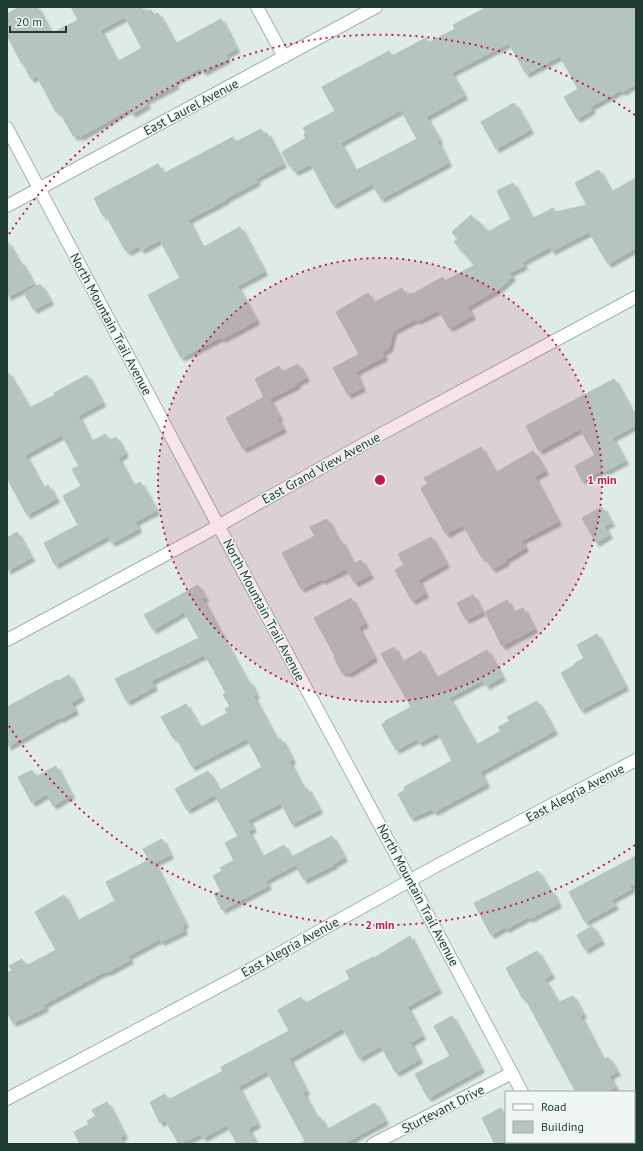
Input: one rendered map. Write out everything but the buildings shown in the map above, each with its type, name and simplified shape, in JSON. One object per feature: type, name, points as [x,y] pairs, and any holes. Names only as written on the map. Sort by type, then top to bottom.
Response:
[{"type":"street","points":[[257,7],[284,57]]},
{"type":"street","name":"East Laurel Avenue","points":[[7,206],[376,7]]},
{"type":"street","name":"North Mountain Trail Avenue","points":[[7,128],[521,1091]]},
{"type":"street","name":"East Grand View Avenue","points":[[7,640],[383,433],[636,297]]},
{"type":"street","name":"East Alegria Avenue","points":[[7,1099],[244,973],[410,881],[636,760]]},
{"type":"street","name":"Sturtevant Drive","points":[[373,1144],[512,1073]]}]
